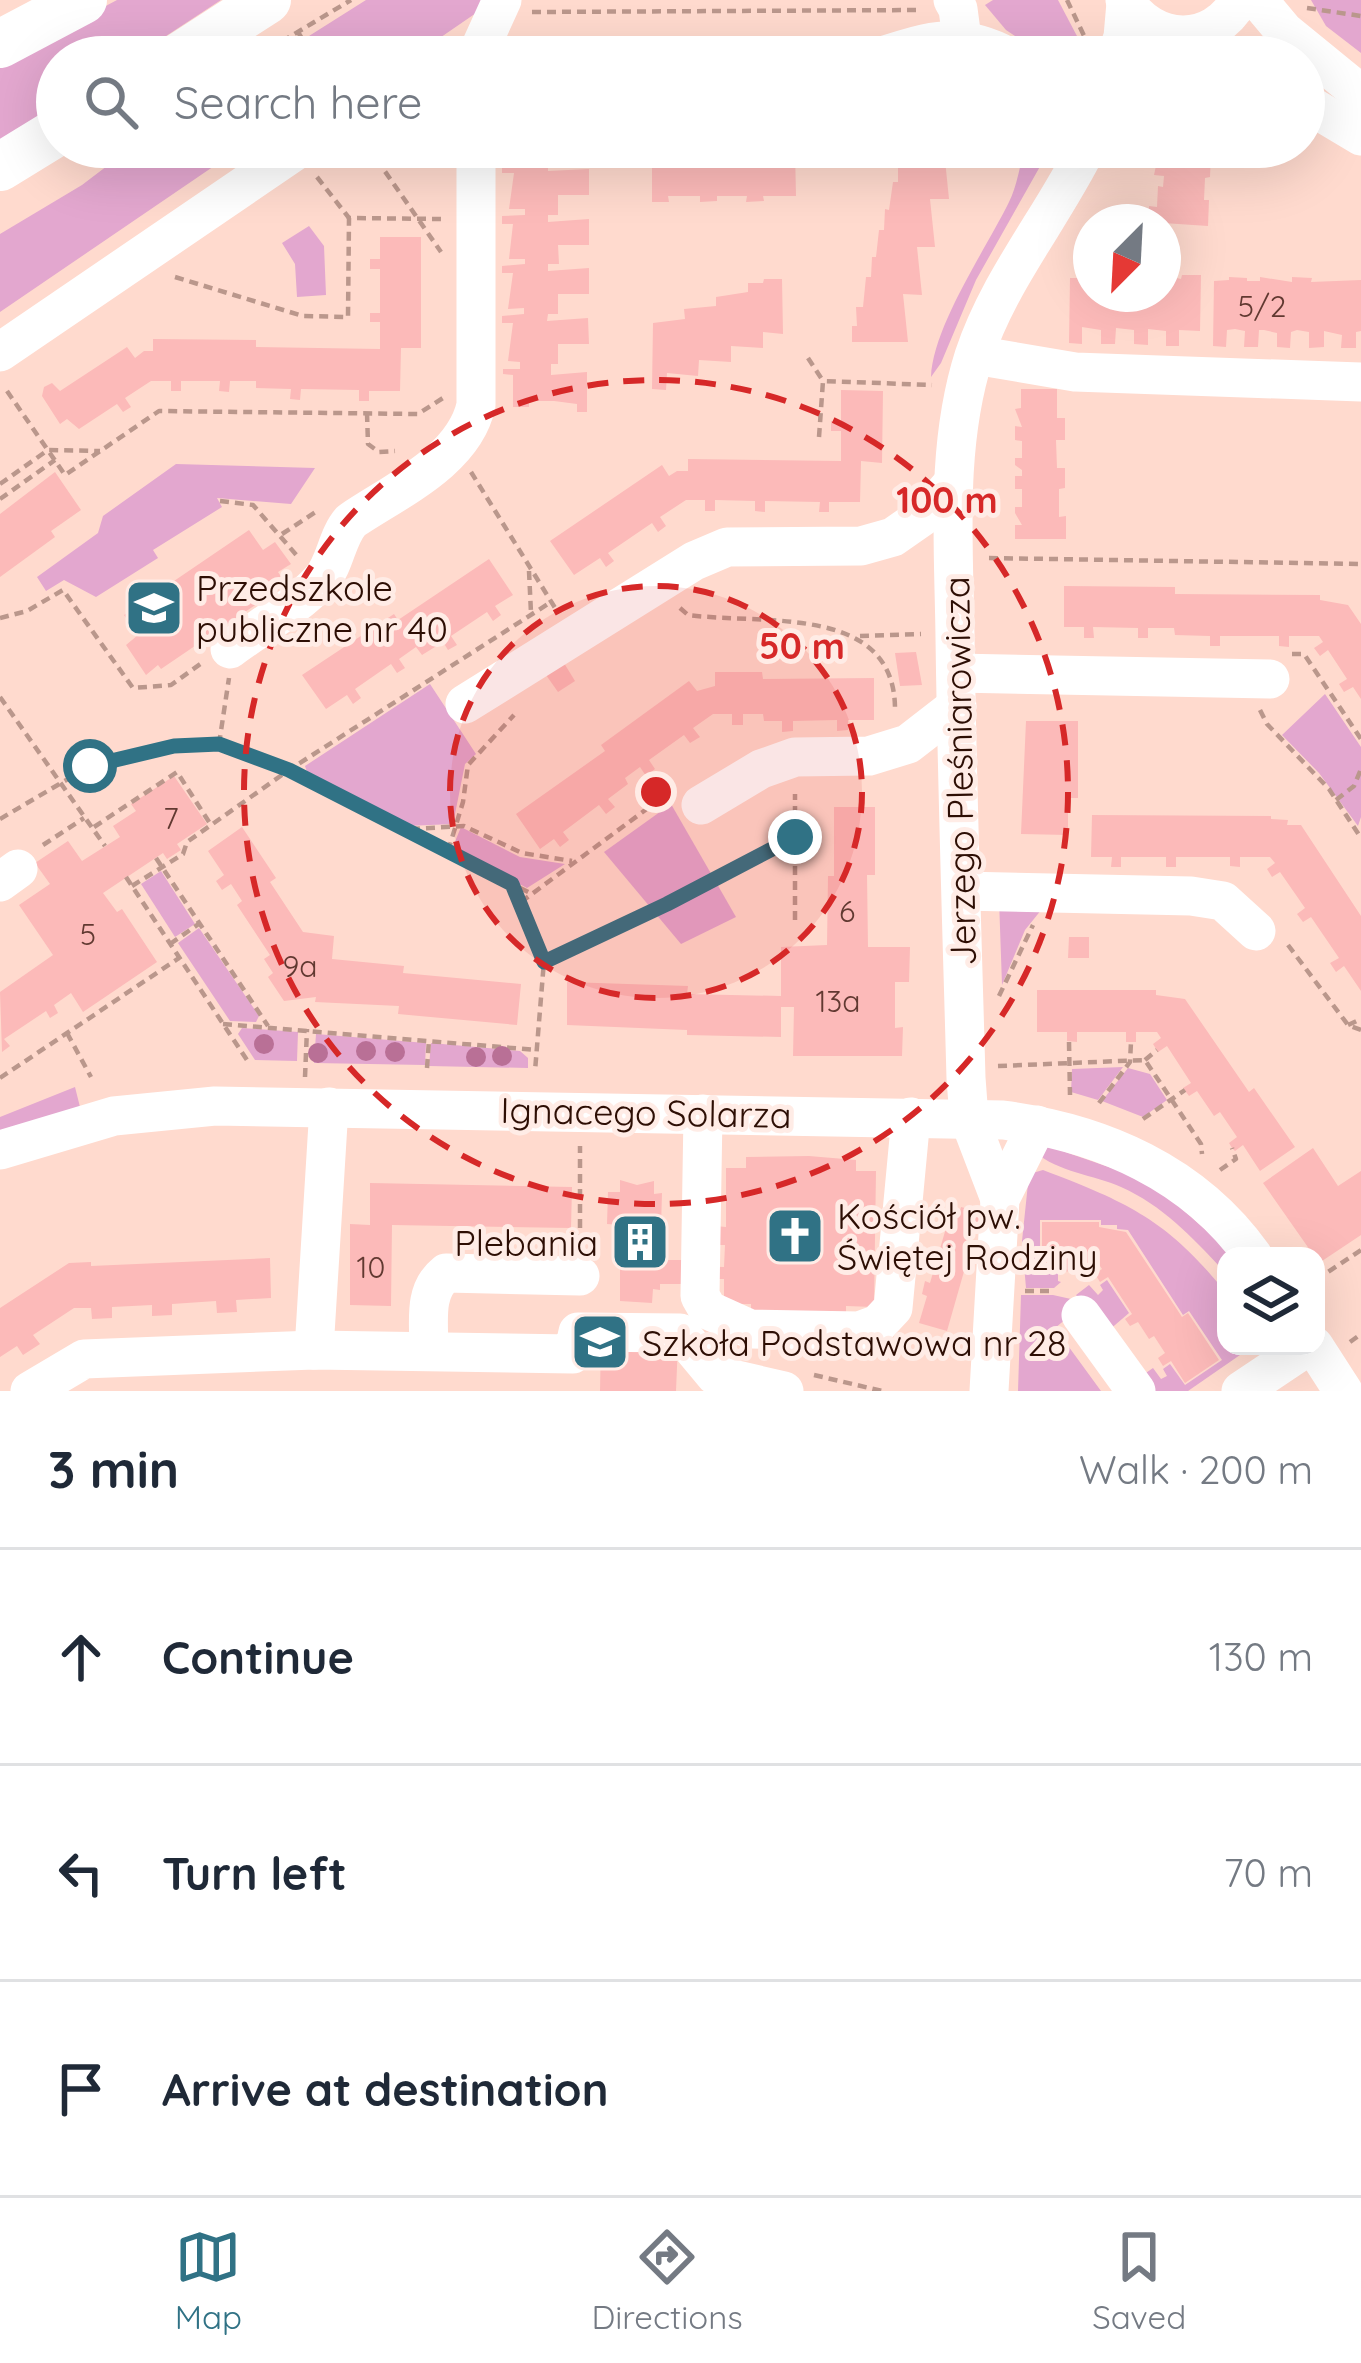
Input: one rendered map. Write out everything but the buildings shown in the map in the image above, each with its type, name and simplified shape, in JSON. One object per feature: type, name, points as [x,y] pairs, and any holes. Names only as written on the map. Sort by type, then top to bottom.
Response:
[{"type":"main road","points":[[0,44],[83,0]]},
{"type":"main road","points":[[232,36],[282,16]]},
{"type":"main road","points":[[0,167],[36,145]]},
{"type":"street","points":[[1190,36],[1221,23],[1239,0]]},
{"type":"street","points":[[1258,0],[1290,36]]},
{"type":"street","points":[[1123,36],[1126,2]]},
{"type":"street","points":[[1126,2],[1162,36]]},
{"type":"street","points":[[480,36],[499,7]]},
{"type":"street","points":[[933,36],[958,16],[983,36]]},
{"type":"street","points":[[1325,65],[1361,94]]},
{"type":"street","points":[[1325,115],[1361,136]]},
{"type":"street","points":[[0,352],[269,168]]},
{"type":"street","points":[[230,661],[326,575],[340,533],[351,521],[447,454],[472,422],[476,405],[476,168]]},
{"type":"street","name":"Jerzego Pleśniarowicza","points":[[1000,1199],[969,1118],[956,689],[956,433],[975,355],[1016,266],[1074,168]]},
{"type":"street","points":[[975,355],[1075,372],[1361,382]]},
{"type":"street","points":[[465,704],[694,561],[727,547],[861,546],[892,537],[926,514],[953,483]]},
{"type":"street","points":[[701,805],[761,769],[795,757],[868,755],[908,744],[956,689],[1256,679]]},
{"type":"street","points":[[962,891],[1191,896],[1223,901],[1256,932]]},
{"type":"street","points":[[314,1349],[317,1093]]},
{"type":"street","name":"Ignacego Solarza","points":[[0,1150],[84,1123],[145,1112],[317,1093],[580,1111],[969,1118],[1036,1125],[1094,1140],[1150,1164],[1208,1207],[1245,1247]]},
{"type":"street","points":[[703,1114],[700,1295],[708,1310],[750,1329],[794,1330],[859,1330],[878,1324],[893,1308],[911,1117]]},
{"type":"street","points":[[989,1391],[1000,1199],[1036,1125]]},
{"type":"street","points":[[429,1350],[430,1293],[446,1273],[580,1276]]},
{"type":"street","points":[[1082,1315],[1136,1391]]},
{"type":"street","points":[[29,1391],[84,1359],[314,1349],[573,1354],[578,1332],[680,1333],[715,1375],[784,1391]]},
{"type":"street","points":[[1325,1347],[1343,1391]]},
{"type":"street","points":[[1241,1391],[1306,1355]]},
{"type":"path","points":[[282,16],[351,0]]},
{"type":"path","points":[[1067,0],[1091,36]]},
{"type":"path","points":[[499,7],[958,16]]},
{"type":"path","points":[[1304,8],[1361,16]]},
{"type":"path","points":[[175,277],[303,316],[349,317],[349,218],[314,168]]},
{"type":"path","points":[[382,168],[442,254]]},
{"type":"path","points":[[349,218],[454,219]]},
{"type":"path","points":[[808,358],[823,382],[819,437]]},
{"type":"path","points":[[823,382],[932,385]]},
{"type":"path","points":[[7,391],[65,475],[159,411],[418,414],[456,389]]},
{"type":"path","points":[[368,413],[368,444]]},
{"type":"path","points":[[0,484],[48,450],[100,451]]},
{"type":"path","points":[[0,499],[55,460]]},
{"type":"path","points":[[479,484],[573,636]]},
{"type":"path","points":[[220,501],[253,506],[306,568],[304,579],[280,595],[287,606]]},
{"type":"path","points":[[972,558],[1361,564]]},
{"type":"path","points":[[529,565],[531,615]]},
{"type":"path","points":[[0,618],[27,610],[63,590],[133,688],[171,685],[213,656],[230,661],[219,744]]},
{"type":"path","points":[[132,886],[183,854],[188,842],[289,770],[551,602]]},
{"type":"path","points":[[679,607],[688,615],[811,626],[855,636],[929,634]]},
{"type":"path","points":[[855,636],[879,653],[890,673],[895,717],[908,744]]},
{"type":"path","points":[[1256,679],[1268,724],[1336,800],[1361,838]]},
{"type":"path","points":[[0,697],[105,847]]},
{"type":"path","points":[[0,819],[90,766],[129,754],[219,744],[289,770],[532,893]]},
{"type":"path","points":[[1336,800],[1354,786],[1361,769]]},
{"type":"path","points":[[93,828],[177,772],[212,825]]},
{"type":"path","points":[[448,850],[467,776]]},
{"type":"path","points":[[795,780],[795,920]]},
{"type":"path","points":[[9,875],[28,855],[85,817]]},
{"type":"path","points":[[405,830],[464,826],[522,854],[575,861]]},
{"type":"path","points":[[544,962],[795,837]]},
{"type":"path","points":[[155,858],[268,1026]]},
{"type":"path","points":[[521,902],[563,870]]},
{"type":"path","points":[[126,878],[249,1063]]},
{"type":"path","points":[[512,884],[544,962],[535,1071]]},
{"type":"path","points":[[999,996],[1028,933],[1056,894]]},
{"type":"path","points":[[170,944],[201,923]]},
{"type":"path","points":[[1256,932],[1274,925],[1348,1025],[1361,1030]]},
{"type":"path","points":[[0,1078],[179,958]]},
{"type":"path","points":[[1348,1025],[1361,1019]]},
{"type":"path","points":[[223,1024],[536,1050]]},
{"type":"path","points":[[307,1029],[317,1093]]},
{"type":"path","points":[[67,1034],[92,1077]]},
{"type":"path","points":[[427,1068],[429,1040]]},
{"type":"path","points":[[1069,1042],[1070,1095]]},
{"type":"path","points":[[1099,1103],[1130,1062],[1131,1042]]},
{"type":"path","points":[[998,1066],[1130,1062],[1144,1060],[1157,1050]]},
{"type":"path","points":[[1144,1060],[1201,1144],[1202,1154]]},
{"type":"path","points":[[1143,1119],[1185,1090]]},
{"type":"path","points":[[580,1111],[580,1276]]},
{"type":"path","points":[[1220,1170],[1236,1159],[1232,1148]]},
{"type":"path","points":[[1325,1274],[1361,1250]]},
{"type":"path","points":[[1325,1345],[1361,1334]]},
{"type":"shaded area","points":[[117,0],[221,0],[166,36],[49,36]]},
{"type":"shaded area","points":[[366,0],[495,0],[443,36],[309,36]]},
{"type":"shaded area","points":[[993,0],[1058,0],[1077,36],[1015,36],[985,5]]},
{"type":"shaded area","points":[[1311,0],[1361,0],[1361,53],[1326,26]]},
{"type":"shaded area","points":[[36,43],[36,123],[0,147],[0,62]]},
{"type":"shaded area","points":[[104,168],[211,168],[0,312],[0,234]]},
{"type":"shaded area","points":[[1020,168],[1039,168],[976,280],[931,377],[941,335]]},
{"type":"shaded area","points":[[309,226],[324,246],[326,295],[297,297],[295,264],[282,243]]},
{"type":"shaded area","points":[[176,464],[315,468],[291,504],[217,498],[222,507],[153,550],[158,558],[96,597],[64,580],[46,591],[37,577],[98,533],[103,516]]},
{"type":"shaded area","points":[[430,684],[476,754],[465,764],[453,824],[407,826],[308,775],[305,766]]},
{"type":"shaded area","points":[[1325,694],[1361,747],[1358,826],[1319,773],[1282,735]]},
{"type":"shaded area","points":[[671,804],[736,917],[681,944],[604,852]]},
{"type":"shaded area","points":[[461,827],[520,857],[565,864],[527,888],[452,849]]},
{"type":"shaded area","points":[[161,871],[195,924],[175,937],[141,884]]},
{"type":"shaded area","points":[[999,899],[1046,904],[1025,930],[1002,985]]},
{"type":"shaded area","points":[[199,928],[259,1016],[256,1022],[230,1021],[178,943]]},
{"type":"shaded area","points":[[242,1028],[298,1032],[297,1061],[255,1060],[238,1034]]},
{"type":"shaded area","points":[[316,1034],[426,1043],[425,1065],[314,1063]]},
{"type":"shaded area","points":[[431,1043],[520,1051],[528,1058],[528,1068],[429,1066]]},
{"type":"shaded area","points":[[1123,1067],[1098,1100],[1071,1092],[1072,1069]]},
{"type":"shaded area","points":[[1128,1068],[1150,1074],[1167,1100],[1143,1117],[1102,1101]]},
{"type":"shaded area","points":[[75,1087],[80,1107],[0,1135],[0,1117]]},
{"type":"shaded area","points":[[1045,1145],[1152,1182],[1225,1247],[1217,1247],[1217,1264],[1150,1203],[1035,1152]]},
{"type":"shaded area","points":[[1043,1170],[1099,1192],[1144,1216],[1185,1247],[1217,1282],[1217,1353],[1189,1311],[1183,1315],[1128,1230],[1117,1229],[1117,1225],[1101,1225],[1101,1220],[1040,1220],[1040,1265],[1058,1265],[1061,1282],[1054,1288],[1026,1288],[1022,1241],[1029,1174]]},
{"type":"shaded area","points":[[1107,1280],[1129,1313],[1108,1331],[1076,1295],[1089,1285],[1098,1295]]},
{"type":"shaded area","points":[[1021,1295],[1071,1299],[1078,1309],[1055,1328],[1101,1391],[1018,1391]]},
{"type":"shaded area","points":[[1219,1355],[1240,1355],[1188,1391],[1149,1391],[1140,1377],[1153,1368],[1161,1379],[1167,1376],[1163,1369],[1170,1364],[1185,1385],[1222,1360]]},
{"type":"place","name":"Przedszkole publiczne nr 40","points":[[154,608]]},
{"type":"place","name":"Kościół pw. Świętej Rodziny","points":[[795,1236]]},
{"type":"place","name":"Plebania","points":[[640,1242]]},
{"type":"place","name":"Szkoła Podstawowa nr 28","points":[[600,1342]]},
{"type":"route","points":[[90,766],[174,746],[219,744],[289,770],[512,884],[544,962],[795,837]]}]
